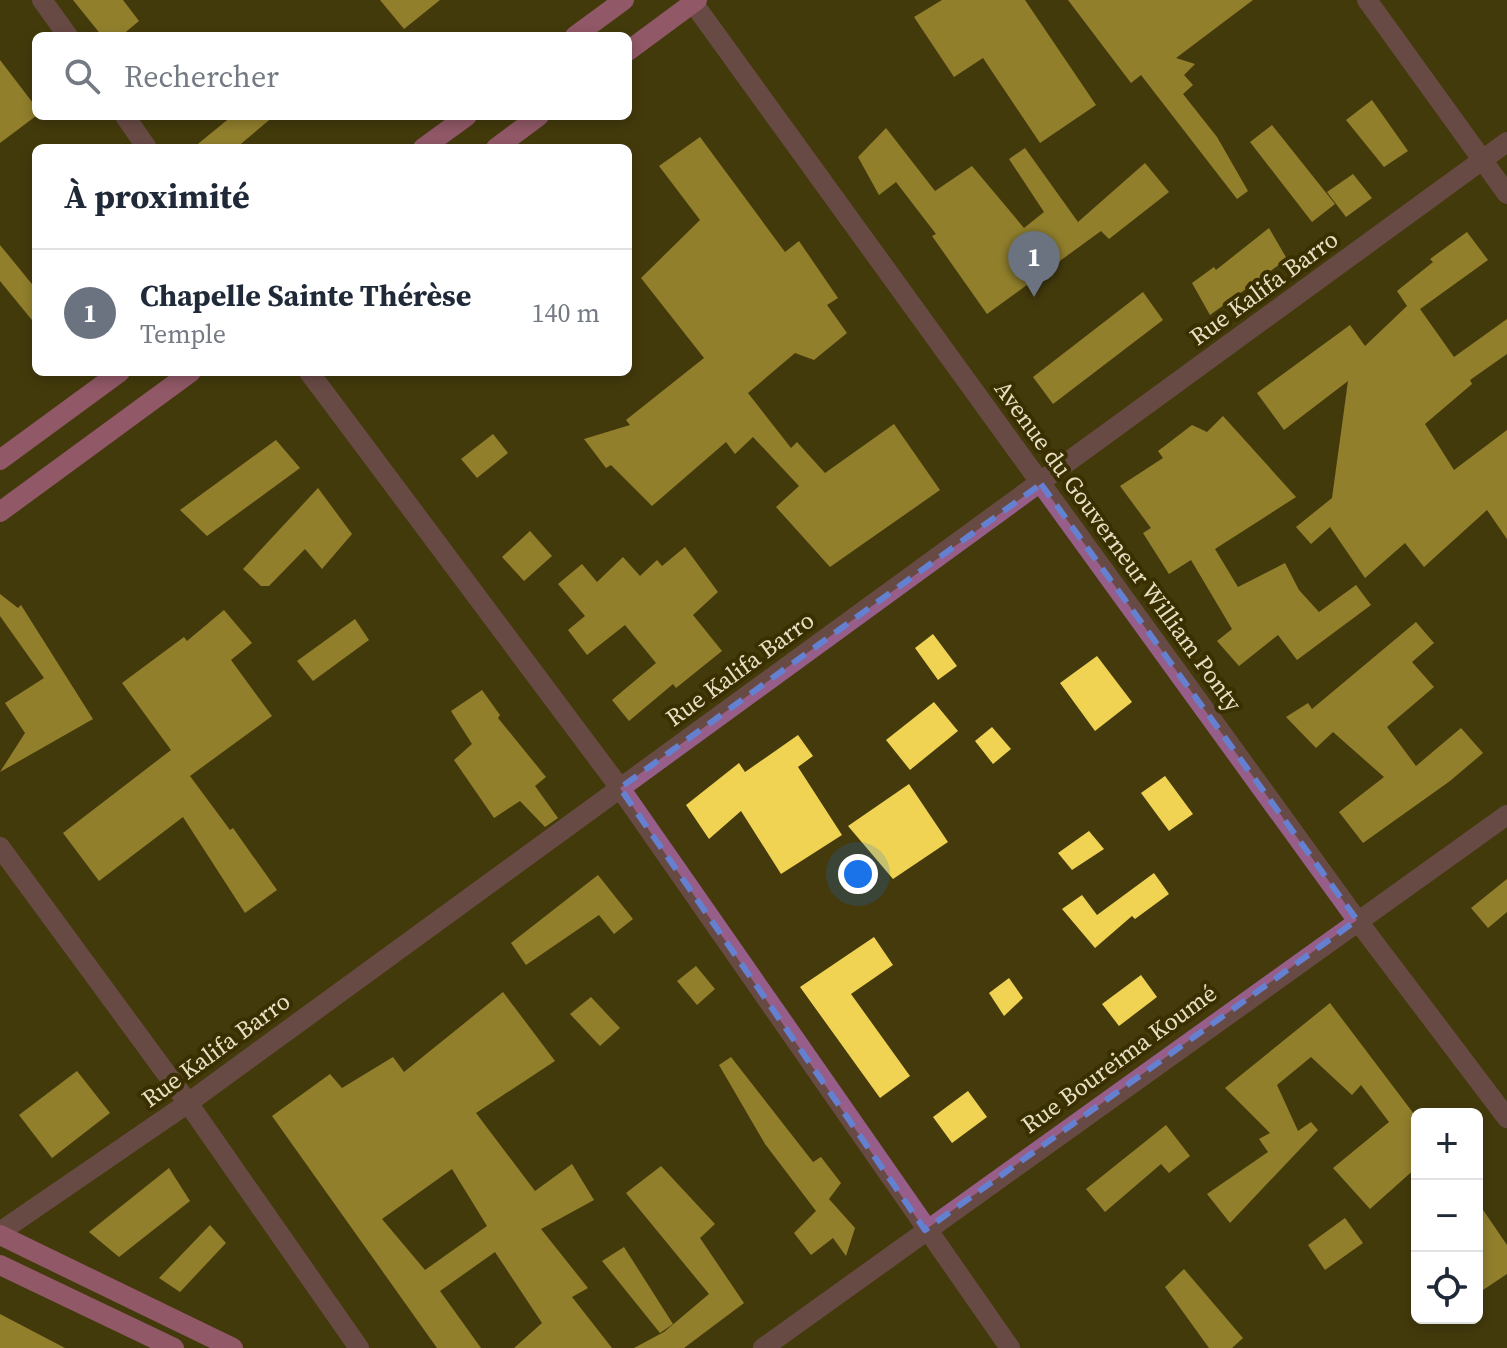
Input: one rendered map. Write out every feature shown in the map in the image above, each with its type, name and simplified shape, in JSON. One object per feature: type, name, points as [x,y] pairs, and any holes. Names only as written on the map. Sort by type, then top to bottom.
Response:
[{"type":"main road","points":[[580,32],[624,0]]},
{"type":"main road","points":[[632,48],[694,1]]},
{"type":"main road","points":[[428,144],[462,120]]},
{"type":"main road","points":[[501,144],[534,120]]},
{"type":"main road","points":[[0,460],[115,376]]},
{"type":"main road","points":[[0,512],[186,376]]},
{"type":"main road","points":[[0,1234],[233,1348]]},
{"type":"main road","points":[[0,1265],[174,1348]]},
{"type":"street","points":[[42,0],[65,32]]},
{"type":"street","points":[[1367,0],[1507,194]]},
{"type":"street","name":"Avenue du Gouverneur William Ponty","points":[[694,1],[1357,920],[1507,1118]]},
{"type":"street","points":[[128,120],[144,144]]},
{"type":"street","name":"Rue Kalifa Barro","points":[[0,1234],[188,1103],[1507,142]]},
{"type":"street","points":[[312,376],[620,788],[1010,1348]]},
{"type":"street","name":"Rue Boureima Koumé","points":[[763,1348],[1507,815]]},
{"type":"street","points":[[0,847],[188,1103],[359,1348]]},
{"type":"highlighted area","points":[[1041,484],[1357,920],[925,1230],[620,788]]},
{"type":"building","points":[[73,0],[123,0],[139,21],[126,32],[99,32]]},
{"type":"building","points":[[380,0],[440,0],[404,29]]},
{"type":"building","points":[[942,0],[1025,0],[1096,105],[1040,143],[983,58],[954,77],[914,17]]},
{"type":"building","points":[[1068,0],[1253,0],[1176,58],[1195,64],[1184,75],[1193,85],[1183,94],[1217,137],[1248,191],[1237,199],[1141,75],[1131,83]]},
{"type":"building","points":[[0,60],[32,102],[32,119],[0,143]]},
{"type":"building","points":[[1372,100],[1408,151],[1384,167],[1346,120]]},
{"type":"building","points":[[227,120],[269,120],[241,144],[198,144]]},
{"type":"building","points":[[1272,125],[1335,204],[1312,222],[1250,142]]},
{"type":"building","points":[[886,128],[935,191],[972,166],[1024,228],[1044,212],[1009,159],[1025,148],[1078,222],[1145,163],[1169,192],[1109,239],[1101,231],[987,314],[932,236],[936,234],[896,182],[879,195],[858,157]]},
{"type":"building","points":[[700,137],[785,252],[799,241],[838,298],[827,305],[847,333],[814,360],[795,353],[748,393],[791,448],[797,442],[825,473],[894,424],[940,490],[830,567],[776,507],[799,486],[753,437],[735,454],[726,442],[652,506],[611,465],[606,468],[584,439],[630,425],[626,420],[704,358],[641,278],[700,220],[659,166]]},
{"type":"building","points":[[1353,174],[1372,198],[1346,217],[1327,192]]},
{"type":"building","points":[[1269,228],[1287,259],[1210,315],[1192,283],[1214,267],[1216,270]]},
{"type":"building","points":[[1467,232],[1488,260],[1420,309],[1454,357],[1507,319],[1507,354],[1470,380],[1472,384],[1425,424],[1454,470],[1507,430],[1507,539],[1487,510],[1424,567],[1405,543],[1365,578],[1330,527],[1311,544],[1296,527],[1332,498],[1348,381],[1284,430],[1257,393],[1350,325],[1365,346],[1407,306],[1397,291],[1433,262],[1430,259]]},
{"type":"building","points":[[0,245],[32,284],[32,320],[0,281]]},
{"type":"building","points":[[1143,292],[1163,320],[1053,404],[1033,377]]},
{"type":"building","points":[[1223,416],[1296,497],[1215,549],[1238,587],[1285,563],[1299,590],[1319,612],[1356,585],[1371,605],[1297,660],[1278,635],[1239,666],[1217,641],[1232,629],[1191,560],[1169,574],[1143,533],[1151,528],[1120,486],[1163,458],[1158,451],[1192,425],[1207,432]]},
{"type":"building","points":[[493,434],[508,453],[477,478],[461,459]]},
{"type":"building","points":[[276,440],[300,468],[207,536],[180,510]]},
{"type":"building","points":[[318,488],[352,534],[322,569],[305,549],[269,586],[261,586],[243,569]]},
{"type":"building","points":[[530,531],[552,556],[524,581],[502,557]]},
{"type":"building","points":[[685,547],[718,592],[693,615],[722,651],[676,688],[673,684],[629,721],[612,700],[656,663],[625,625],[587,655],[568,630],[585,616],[558,584],[582,564],[597,582],[623,557],[640,576],[657,560],[662,566]]},
{"type":"building","points":[[0,594],[18,608],[21,605],[93,719],[0,772],[25,733],[5,703],[44,678],[0,616]]},
{"type":"building","points":[[224,610],[252,643],[231,660],[272,716],[190,776],[230,830],[233,828],[277,890],[245,913],[183,817],[99,881],[63,833],[171,750],[122,683],[184,637],[187,641]]},
{"type":"building","points":[[355,619],[369,640],[313,681],[297,661]]},
{"type":"building","points":[[1416,622],[1434,643],[1412,662],[1434,687],[1387,727],[1416,766],[1461,728],[1483,753],[1450,781],[1363,843],[1339,812],[1384,777],[1333,732],[1316,748],[1286,717],[1308,703],[1312,709]]},
{"type":"building","points":[[933,634],[957,666],[938,680],[915,648]]},
{"type":"building","points":[[1097,656],[1132,702],[1095,731],[1060,683]]},
{"type":"building","points":[[482,690],[500,715],[498,718],[546,777],[535,786],[558,818],[545,827],[520,801],[494,818],[454,760],[472,744],[451,711]]},
{"type":"building","points":[[934,702],[958,731],[910,770],[886,740]]},
{"type":"building","points":[[992,727],[1011,749],[993,764],[975,741]]},
{"type":"building","points":[[798,735],[813,756],[798,767],[842,835],[781,874],[741,811],[709,839],[686,805],[739,763],[745,772]]},
{"type":"building","points":[[1165,776],[1193,814],[1169,831],[1141,793]]},
{"type":"building","points":[[909,784],[948,842],[893,879],[848,826]]},
{"type":"building","points":[[1089,831],[1104,849],[1072,870],[1058,853]]},
{"type":"building","points":[[1154,873],[1169,894],[1135,919],[1132,916],[1095,948],[1062,909],[1082,895],[1097,915]]},
{"type":"building","points":[[598,875],[633,919],[614,934],[599,915],[526,965],[511,943]]},
{"type":"building","points":[[1507,879],[1507,912],[1488,928],[1471,908]]},
{"type":"building","points":[[874,937],[893,965],[851,994],[910,1076],[880,1098],[800,987]]},
{"type":"building","points":[[696,966],[715,989],[697,1005],[677,981]]},
{"type":"building","points":[[1141,975],[1157,997],[1119,1026],[1102,1004]]},
{"type":"building","points":[[1009,978],[1023,998],[1004,1016],[989,993]]},
{"type":"building","points":[[503,992],[555,1061],[476,1113],[535,1191],[572,1164],[594,1200],[541,1229],[588,1288],[572,1297],[612,1348],[514,1348],[542,1323],[495,1252],[440,1291],[481,1348],[437,1348],[272,1116],[330,1074],[342,1088],[393,1057],[404,1072]],"holes":[[[452,1169],[487,1226],[425,1270],[382,1219]]]},
{"type":"building","points":[[591,997],[620,1028],[600,1046],[570,1014]]},
{"type":"building","points":[[1330,1003],[1411,1110],[1411,1172],[1370,1209],[1333,1168],[1389,1122],[1361,1085],[1352,1095],[1311,1057],[1277,1085],[1298,1131],[1311,1122],[1318,1130],[1230,1223],[1207,1194],[1268,1152],[1259,1139],[1270,1133],[1225,1088]]},
{"type":"building","points":[[731,1057],[813,1162],[821,1157],[841,1183],[829,1199],[855,1228],[846,1256],[833,1238],[811,1255],[794,1233],[816,1211],[765,1144],[719,1065]]},
{"type":"building","points":[[77,1071],[110,1113],[52,1158],[19,1115]]},
{"type":"building","points":[[968,1091],[987,1117],[952,1143],[933,1117]]},
{"type":"building","points":[[1166,1125],[1190,1156],[1169,1173],[1161,1164],[1105,1212],[1086,1189]]},
{"type":"building","points":[[661,1166],[715,1224],[700,1238],[744,1303],[684,1348],[634,1348],[664,1332],[709,1294],[626,1193]]},
{"type":"building","points":[[169,1168],[190,1201],[119,1257],[89,1232]]},
{"type":"building","points":[[1483,1210],[1507,1245],[1507,1274],[1483,1290]]},
{"type":"building","points":[[1345,1218],[1363,1243],[1325,1270],[1308,1245]]},
{"type":"building","points":[[210,1225],[226,1243],[180,1292],[159,1278]]},
{"type":"building","points":[[624,1247],[673,1324],[660,1333],[602,1261]]},
{"type":"building","points":[[1184,1269],[1243,1338],[1232,1348],[1209,1348],[1165,1287]]},
{"type":"building","points":[[0,1314],[65,1348],[0,1348]]},
{"type":"place","name":"Chapelle Sainte Thérèse","points":[[1034,297]]}]
